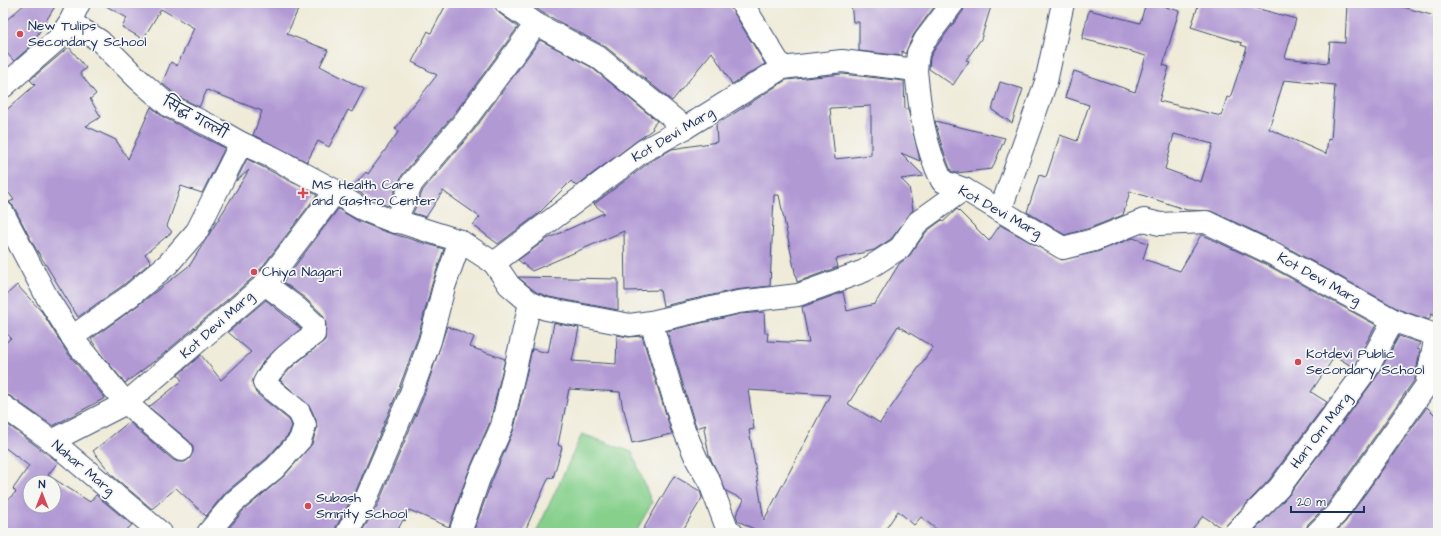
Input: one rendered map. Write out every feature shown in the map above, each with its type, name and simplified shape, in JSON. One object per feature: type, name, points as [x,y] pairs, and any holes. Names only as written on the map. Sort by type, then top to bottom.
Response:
[{"type":"street","points":[[3,87],[58,39],[70,22],[79,3]]},
{"type":"street","points":[[506,3],[536,24],[598,57],[684,128]]},
{"type":"street","points":[[742,3],[782,68]]},
{"type":"street","points":[[916,70],[918,53],[925,40],[953,3]]},
{"type":"street","points":[[1000,211],[1046,82],[1063,3]]},
{"type":"street","name":"सिद्ध गल्ली","points":[[70,22],[100,41],[138,79],[169,106],[211,126],[241,143],[272,157],[336,191]]},
{"type":"street","points":[[395,222],[412,182],[464,122],[536,24]]},
{"type":"street","name":"Kot Devi Marg","points":[[494,262],[643,151],[684,128],[782,68],[842,62],[916,70],[920,117],[931,159],[942,181],[964,189],[1063,248],[1094,240],[1144,220],[1160,224],[1206,222],[1273,254],[1395,321],[1437,336]]},
{"type":"street","points":[[72,337],[130,296],[168,264],[197,231],[241,143]]},
{"type":"street","points":[[336,191],[346,201],[395,222],[400,222],[460,241],[494,262],[509,285],[530,303],[546,309],[630,325],[651,322],[738,302],[798,295],[864,271],[900,248],[918,222],[964,189]]},
{"type":"street","name":"Kot Devi Marg","points":[[52,442],[126,403],[265,284],[336,191]]},
{"type":"street","points":[[3,213],[47,297],[72,337],[126,403],[181,450]]},
{"type":"street","points":[[347,533],[366,499],[411,393],[430,340],[444,287],[460,241]]},
{"type":"street","points":[[208,533],[234,502],[275,468],[300,440],[305,425],[299,412],[264,383],[268,374],[284,358],[314,334],[314,324],[297,308],[265,284]]},
{"type":"street","points":[[460,533],[479,478],[502,426],[530,303]]},
{"type":"street","name":"Hari Om Marg","points":[[1235,533],[1279,488],[1367,369],[1388,330],[1395,321]]},
{"type":"street","points":[[651,322],[682,425],[697,460],[710,483],[727,528],[732,533]]},
{"type":"street","points":[[1317,533],[1336,514],[1426,386],[1437,336]]},
{"type":"street","name":"Nahar Marg","points":[[3,406],[52,442],[161,533]]},
{"type":"shaded area","name":"New Tulips Secondary School","points":[[3,3],[5,3],[28,23],[48,45],[3,78]]},
{"type":"green space","points":[[582,434],[632,452],[652,503],[635,533],[536,533]]},
{"type":"building","points":[[26,3],[57,3],[30,47],[14,61],[3,49],[3,23]]},
{"type":"building","points":[[101,3],[301,3],[287,34],[328,50],[320,66],[364,89],[352,112],[348,110],[329,147],[318,141],[307,162],[253,135],[262,111],[207,90],[199,107],[176,95],[162,83],[171,62],[177,66],[194,28],[161,9],[143,39],[122,27],[127,18]]},
{"type":"building","points":[[447,3],[494,3],[499,13],[518,27],[454,114],[402,175],[388,206],[369,198],[352,188],[366,172],[368,174],[399,131],[395,129],[437,75],[412,62],[428,31],[431,33]]},
{"type":"building","points":[[528,3],[728,3],[765,64],[732,84],[712,52],[672,101],[606,47],[543,13]]},
{"type":"building","points":[[851,3],[937,3],[914,34],[905,54],[902,51],[902,56],[859,51],[859,22],[853,22]]},
{"type":"building","points":[[965,3],[992,3],[981,39],[966,60],[969,61],[953,85],[929,69],[930,57],[963,11]]},
{"type":"building","points":[[1146,3],[1153,3],[1179,11],[1163,65],[1169,67],[1159,101],[1221,116],[1227,97],[1230,98],[1247,47],[1241,45],[1242,43],[1191,27],[1199,3],[1237,3],[1296,19],[1285,58],[1328,63],[1330,42],[1345,43],[1347,3],[1389,3],[1438,17],[1438,317],[1431,314],[1429,320],[1400,310],[1279,243],[1211,211],[1187,210],[1130,191],[1123,215],[1090,228],[1065,235],[1027,212],[1039,175],[1046,177],[1060,135],[1077,141],[1089,105],[1065,97],[1074,71],[1135,92],[1146,56],[1132,51],[1082,39],[1089,10],[1140,23]],"holes":[[[1284,80],[1335,85],[1331,140],[1328,139],[1326,154],[1269,129]],[[1174,134],[1213,144],[1201,182],[1165,169]]]},
{"type":"building","points":[[540,40],[591,67],[657,121],[652,127],[653,129],[576,186],[571,181],[538,214],[498,244],[473,225],[480,217],[443,191],[426,217],[413,213],[423,190],[474,130]]},
{"type":"building","points":[[69,47],[86,68],[80,73],[96,94],[90,99],[101,117],[86,126],[116,140],[128,159],[151,107],[163,117],[225,148],[202,193],[181,186],[167,226],[172,232],[145,254],[151,262],[122,286],[78,317],[33,244],[14,207],[9,202],[14,200],[3,185],[3,113],[35,85],[30,80]]},
{"type":"building","points":[[842,74],[904,81],[905,109],[908,109],[920,161],[901,153],[924,176],[901,179],[909,187],[913,210],[891,239],[874,250],[836,259],[838,267],[797,282],[779,195],[774,195],[770,286],[735,290],[663,306],[660,290],[625,291],[624,231],[532,271],[518,260],[547,239],[604,213],[594,204],[650,162],[672,149],[717,142],[716,125],[786,80]],"holes":[[[871,106],[871,155],[835,159],[830,108]]]},
{"type":"building","points":[[1000,82],[1023,89],[1012,123],[992,110]]},
{"type":"building","points":[[935,121],[1005,138],[992,169],[956,173],[951,171],[943,150]]},
{"type":"building","points":[[247,159],[317,195],[256,275],[160,357],[125,383],[99,352],[91,339],[190,265],[249,170],[236,181]]},
{"type":"building","points":[[338,209],[358,221],[383,231],[444,249],[432,284],[418,337],[399,388],[355,493],[336,527],[335,533],[225,533],[243,511],[284,476],[312,444],[317,428],[316,420],[310,407],[280,380],[294,365],[325,340],[326,324],[323,315],[305,298],[283,282]]},
{"type":"building","points":[[957,209],[989,241],[1000,225],[1062,260],[1097,252],[1133,238],[1148,243],[1143,259],[1180,271],[1201,235],[1203,235],[1267,265],[1376,325],[1353,367],[1335,356],[1311,392],[1327,402],[1269,480],[1223,529],[1203,516],[1189,533],[941,533],[921,517],[914,525],[898,511],[883,533],[757,533],[758,531],[738,521],[736,515],[744,500],[726,491],[709,455],[704,429],[706,425],[697,428],[694,421],[667,331],[740,314],[764,312],[765,333],[768,333],[767,341],[809,343],[802,307],[843,292],[847,311],[875,304],[899,264],[910,255],[927,231],[942,220],[943,222]],"holes":[[[898,326],[933,347],[880,423],[848,404]],[[748,390],[830,395],[764,520],[749,430],[754,429]]]},
{"type":"building","points":[[518,277],[618,279],[618,310],[549,297],[536,292]]},
{"type":"building","points":[[17,285],[42,312],[66,351],[105,398],[53,426],[10,396],[3,394],[3,345],[11,338],[3,329],[3,298]]},
{"type":"building","points":[[266,300],[301,329],[264,360],[252,382],[256,393],[289,420],[292,426],[289,434],[266,459],[226,492],[206,516],[176,488],[152,509],[113,476],[93,451],[129,422],[173,460],[185,462],[190,458],[193,452],[193,446],[189,441],[149,407],[182,381],[178,375],[201,355],[221,380],[251,352],[228,332]]},
{"type":"building","points":[[554,323],[579,328],[572,361],[616,364],[617,335],[628,337],[642,336],[672,434],[632,443],[623,410],[620,392],[569,389],[558,445],[562,447],[553,478],[549,477],[524,533],[473,533],[491,483],[514,429],[532,349],[548,353]]},
{"type":"building","points":[[447,326],[474,337],[470,347],[505,359],[490,422],[468,473],[449,527],[409,510],[405,521],[403,520],[396,533],[361,533],[378,504],[423,398]]},
{"type":"building","points":[[1399,336],[1420,343],[1417,349],[1420,350],[1415,379],[1326,506],[1308,524],[1305,533],[1252,533],[1289,495],[1377,376]]},
{"type":"building","points":[[1427,407],[1438,418],[1438,533],[1335,533],[1346,521]]},
{"type":"building","points":[[3,421],[58,462],[49,474],[23,474],[29,466],[3,446]]},
{"type":"building","points":[[22,476],[22,514],[62,514],[62,484],[90,502],[96,495],[132,525],[123,533],[3,533],[3,504],[16,492],[13,489]]},
{"type":"building","points":[[674,476],[700,491],[702,498],[681,533],[641,533]]},
{"type":"place","name":"New Tulips Secondary School","points":[[20,34]]},
{"type":"place","name":"MS Health Care and Gastro Center","points":[[303,193]]},
{"type":"place","name":"Chiya Nagari","points":[[254,272]]},
{"type":"place","name":"Kotdevi Public Secondary School","points":[[1298,362]]},
{"type":"place","name":"Subash Smrity School","points":[[308,506]]}]
